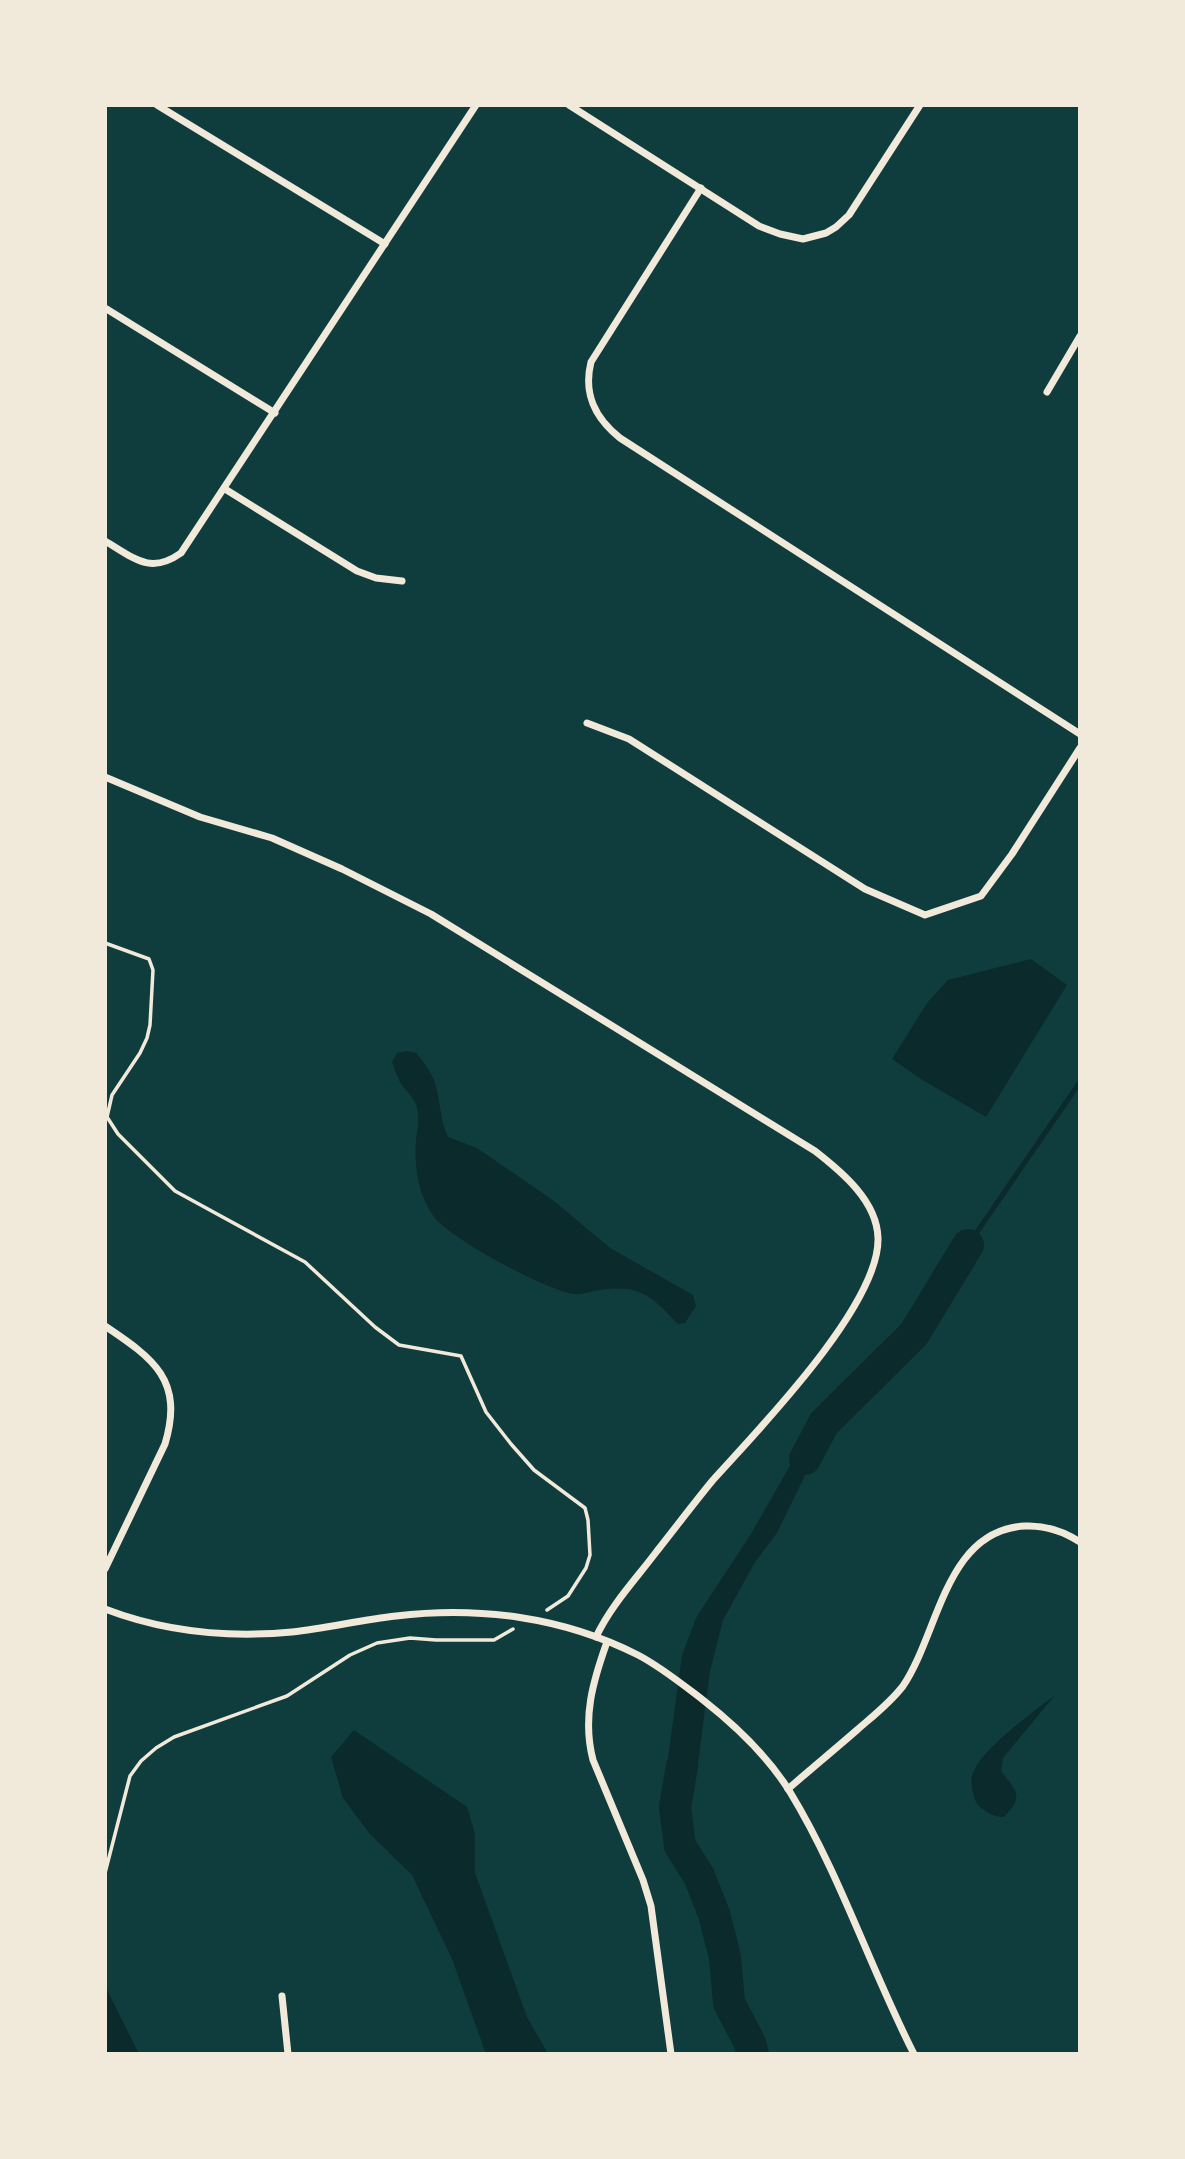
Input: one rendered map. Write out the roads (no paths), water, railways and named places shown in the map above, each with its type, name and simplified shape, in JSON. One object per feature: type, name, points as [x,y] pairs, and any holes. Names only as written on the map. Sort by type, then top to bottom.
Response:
[{"type":"street","points":[[158,105],[385,244]]},
{"type":"street","points":[[105,541],[139,561],[158,565],[175,558],[189,544],[476,105]]},
{"type":"street","points":[[569,105],[759,226],[803,239],[826,233],[849,215],[920,105]]},
{"type":"street","points":[[701,188],[591,362],[588,381],[590,400],[605,426],[1080,734]]},
{"type":"street","points":[[105,307],[275,414]]},
{"type":"street","points":[[1047,392],[1080,336]]},
{"type":"street","points":[[225,489],[357,571],[376,578],[402,580]]},
{"type":"street","points":[[587,723],[629,739],[865,889],[925,915],[981,896],[1012,854],[1080,748]]},
{"type":"street","points":[[105,777],[200,817],[272,838],[342,869],[431,914],[815,1151],[845,1177],[870,1207],[878,1236],[875,1265],[845,1320],[801,1382],[712,1482],[615,1604],[596,1637]]},
{"type":"street","points":[[105,1325],[150,1358],[161,1373],[172,1407],[165,1444],[105,1569]]},
{"type":"street","points":[[788,1789],[886,1706],[902,1687],[916,1664],[957,1568],[977,1545],[1001,1531],[1017,1526],[1035,1525],[1053,1528],[1080,1542]]},
{"type":"street","points":[[105,1609],[160,1626],[202,1633],[244,1635],[292,1632],[397,1616],[449,1612],[499,1613],[596,1637],[638,1656],[668,1674],[716,1710],[761,1753],[788,1789],[811,1829],[914,2054]]},
{"type":"street","points":[[607,1642],[594,1679],[587,1719],[588,1740],[593,1760],[643,1880],[651,1906],[671,2054]]},
{"type":"street","points":[[282,1996],[288,2054]]},
{"type":"water","points":[[1031,959],[1067,985],[986,1117],[892,1059],[927,1003],[948,980]]},
{"type":"water","points":[[397,1053],[416,1053],[433,1078],[448,1137],[477,1148],[554,1201],[610,1248],[693,1295],[696,1306],[685,1323],[678,1324],[661,1306],[636,1291],[614,1289],[574,1294],[542,1283],[478,1250],[434,1217],[424,1199],[417,1170],[417,1108],[400,1082],[392,1062]]},
{"type":"water","points":[[824,1423],[826,1432],[777,1533],[755,1562],[723,1620],[710,1671],[697,1771],[688,1794],[675,1807],[668,1792],[666,1773],[682,1655],[697,1616],[751,1534],[812,1427]]},
{"type":"water","points":[[1055,1695],[1003,1758],[1001,1771],[1016,1793],[1015,1803],[1004,1817],[988,1813],[976,1802],[972,1790],[974,1770],[999,1740]]},
{"type":"water","points":[[354,1730],[467,1807],[475,1834],[475,1873],[527,2017],[548,2054],[486,2054],[452,1959],[412,1875],[369,1833],[343,1798],[331,1757]]},
{"type":"water","points":[[105,1986],[139,2054],[105,2054]]},
{"type":"waterway","points":[[968,1245],[1080,1082]]},
{"type":"waterway","points":[[805,1459],[824,1423],[914,1334],[968,1245]]},
{"type":"waterway","points":[[682,1766],[675,1807],[680,1846],[699,1876],[714,1914],[725,1957],[729,2003],[753,2054]]}]
